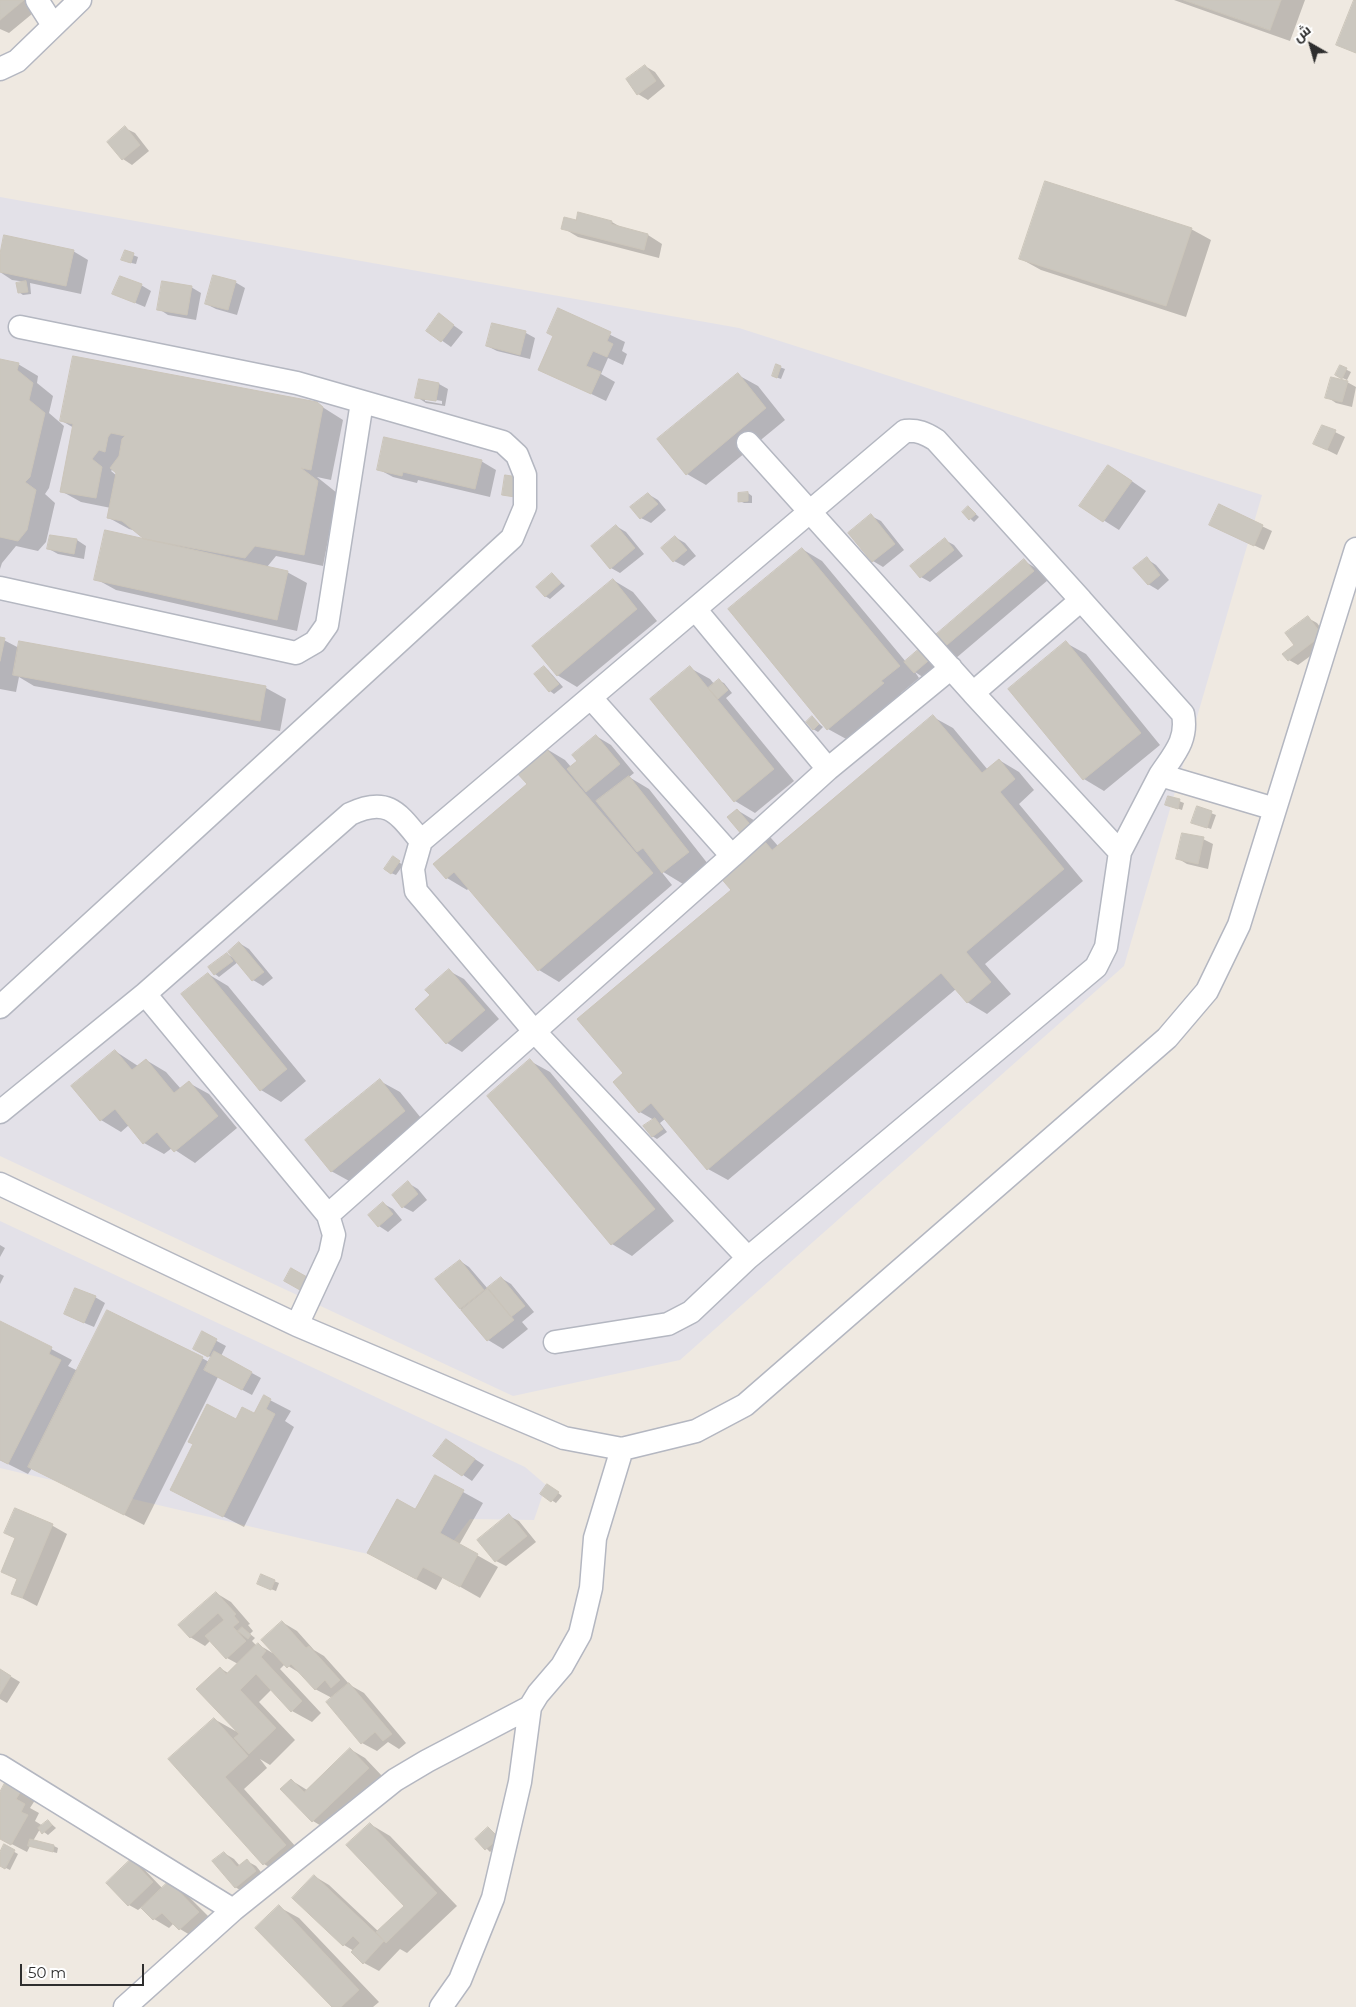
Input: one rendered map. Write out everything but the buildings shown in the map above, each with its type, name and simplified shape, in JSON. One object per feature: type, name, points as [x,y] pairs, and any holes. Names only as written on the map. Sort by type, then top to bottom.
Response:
[{"type":"street","points":[[37,0],[53,25]]},
{"type":"street","points":[[0,69],[17,62],[80,0]]},
{"type":"street","points":[[0,1007],[512,538],[525,507],[525,475],[517,455],[503,442],[297,384],[20,327]]},
{"type":"street","points":[[0,588],[296,653],[315,642],[328,625],[362,402]]},
{"type":"street","points":[[555,1342],[668,1324],[692,1312],[748,1258],[1096,967],[1106,947],[1120,852],[1160,775],[1180,744],[1186,728],[1183,714],[936,440],[926,433],[916,430],[905,431],[421,841],[413,869],[416,891],[534,1030],[748,1258]]},
{"type":"street","points":[[748,443],[1120,852]]},
{"type":"street","points":[[0,1184],[297,1326],[564,1438],[622,1449],[696,1431],[745,1404],[1167,1038],[1208,991],[1239,925],[1356,549]]},
{"type":"street","points":[[973,692],[1081,600]]},
{"type":"street","points":[[694,609],[828,769]]},
{"type":"street","points":[[328,1215],[828,769],[951,668]]},
{"type":"street","points":[[591,698],[732,856]]},
{"type":"street","points":[[1160,775],[1275,809]]},
{"type":"street","points":[[0,1112],[145,994],[350,814],[365,807],[381,806],[399,814],[421,841]]},
{"type":"street","points":[[145,994],[328,1215],[334,1235],[330,1254],[297,1326]]},
{"type":"street","points":[[442,2007],[460,1980],[493,1898],[520,1782],[530,1708],[538,1694],[562,1666],[580,1634],[591,1588],[595,1538],[622,1449]]},
{"type":"street","points":[[125,2007],[233,1910],[395,1780],[427,1761],[530,1708]]},
{"type":"street","points":[[0,1766],[233,1910]]},
{"type":"shaded area","points":[[0,197],[739,328],[1262,495],[1124,966],[680,1360],[513,1396],[0,1156]]},
{"type":"shaded area","points":[[0,1221],[525,1467],[546,1485],[534,1520],[470,1519],[432,1569],[0,1468]]}]
